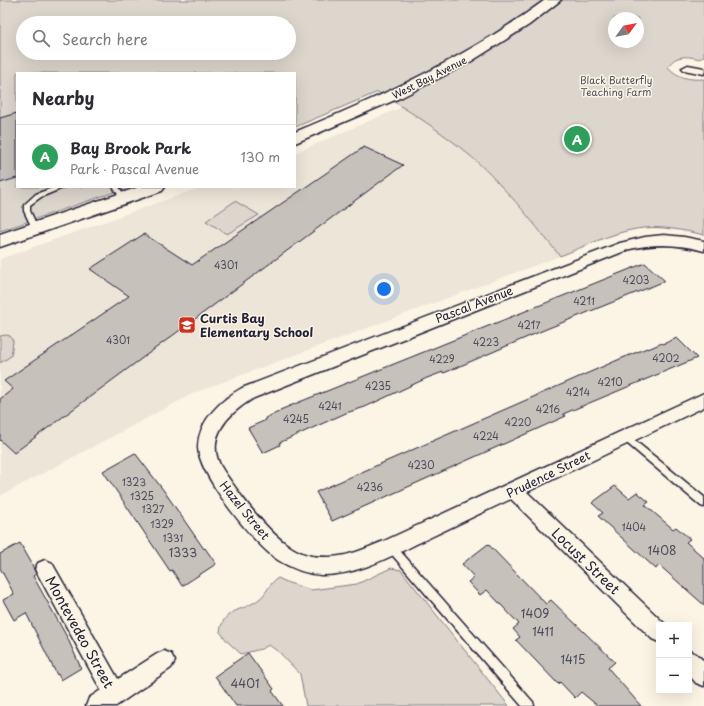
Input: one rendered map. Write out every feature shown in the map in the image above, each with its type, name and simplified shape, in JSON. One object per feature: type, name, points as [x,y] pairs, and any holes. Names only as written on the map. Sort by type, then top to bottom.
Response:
[{"type":"street","name":"West Bay Avenue","points":[[296,138],[353,114],[451,66],[495,41],[554,0]]},
{"type":"street","points":[[688,68],[704,71]]},
{"type":"street","points":[[0,241],[120,193],[150,188]]},
{"type":"street","name":"Pascal Avenue","points":[[248,393],[624,246],[643,241],[662,239],[681,240],[704,246]]},
{"type":"street","name":"Hazel Street","points":[[248,393],[235,400],[222,412],[208,439],[207,452],[210,463],[218,477],[256,528],[285,554],[305,563],[325,566],[351,563],[391,547]]},
{"type":"street","name":"Prudence Street","points":[[391,547],[704,400]]},
{"type":"street","name":"Locust Street","points":[[513,490],[656,629]]},
{"type":"street","name":"Montevedeo Street","points":[[46,569],[115,694]]},
{"type":"street","points":[[97,706],[164,661]]},
{"type":"street","points":[[692,664],[704,676]]},
{"type":"lane","points":[[35,228],[27,211],[27,204],[32,199],[42,194],[59,188]]},
{"type":"lane","points":[[624,437],[704,503]]},
{"type":"lane","points":[[391,547],[529,706]]},
{"type":"shaded area","name":"Curtis Bay Elementary School","points":[[402,107],[431,125],[463,150],[499,183],[560,256],[196,392],[0,496],[0,259],[199,188],[296,188],[296,153]]},
{"type":"green space","name":"Black Butterfly Teaching Farm","points":[[0,0],[704,0],[704,56],[700,59],[691,57],[678,58],[668,67],[676,74],[684,78],[704,79],[704,235],[662,228],[636,229],[607,237],[560,256],[515,201],[472,157],[411,112],[378,92],[296,127],[296,72],[16,72],[16,188],[126,188],[0,231]]},
{"type":"green space","points":[[235,201],[259,215],[227,234],[206,221]]},
{"type":"green space","points":[[0,336],[10,336],[13,341],[11,356],[0,363]]},
{"type":"green space","points":[[391,568],[401,570],[509,706],[306,706],[300,674],[280,653],[269,645],[261,649],[241,654],[220,632],[222,624],[229,614],[258,600],[278,578],[311,590],[357,584]]},
{"type":"building","points":[[16,113],[16,178],[0,183],[0,118]]},
{"type":"building","name":"Curtis Bay Elementary School","points":[[364,147],[403,165],[14,453],[0,440],[0,399],[13,389],[4,381],[129,296],[90,269],[144,234],[192,265]]},
{"type":"building","points":[[645,263],[665,281],[544,330],[444,373],[443,372],[427,378],[365,407],[346,413],[279,443],[280,445],[263,453],[248,428],[266,420],[265,418],[281,411],[280,410]]},
{"type":"building","points":[[677,338],[697,358],[563,414],[566,416],[332,521],[316,492],[620,359]]},
{"type":"building","points":[[135,453],[216,564],[182,586],[172,570],[170,571],[103,471]]},
{"type":"building","points":[[615,486],[629,498],[637,492],[649,502],[645,505],[673,529],[676,527],[690,539],[686,542],[704,558],[704,605],[659,565],[656,569],[598,516],[603,513],[592,503]]},
{"type":"building","points":[[20,543],[36,574],[33,576],[67,637],[81,668],[61,680],[58,674],[57,675],[26,613],[14,620],[3,600],[14,594],[0,568],[0,554]]},
{"type":"building","points":[[488,544],[546,604],[551,600],[615,662],[608,668],[641,706],[598,706],[581,692],[575,698],[560,682],[558,684],[516,640],[520,637],[513,629],[519,624],[487,590],[480,595],[468,582],[474,577],[462,564]]},
{"type":"building","points":[[248,653],[274,689],[272,691],[283,706],[236,706],[215,676]]},
{"type":"place","name":"Bay Brook Park","points":[[577,139]]},
{"type":"place","name":"Curtis Bay Elementary School","points":[[187,325]]}]
